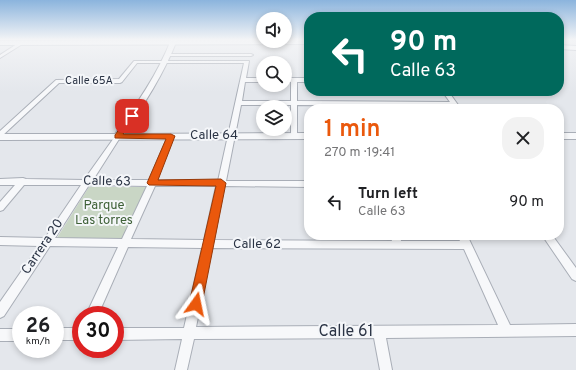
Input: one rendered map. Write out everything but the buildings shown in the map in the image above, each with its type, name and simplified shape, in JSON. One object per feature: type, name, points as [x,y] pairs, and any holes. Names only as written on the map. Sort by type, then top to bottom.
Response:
[{"type":"street","name":"Carrera 20","points":[[0,312],[140,105],[168,57]]},
{"type":"street","points":[[214,57],[249,59]]},
{"type":"street","points":[[165,63],[249,59]]},
{"type":"street","points":[[181,370],[243,80],[249,59]]},
{"type":"street","name":"Calle 65A","points":[[0,136],[58,81],[120,81],[136,62],[165,63]]},
{"type":"street","points":[[243,80],[256,80]]},
{"type":"street","points":[[294,136],[294,80],[304,80]]},
{"type":"street","points":[[238,103],[348,104]]},
{"type":"street","name":"Calle 64","points":[[0,136],[304,136]]},
{"type":"street","points":[[96,306],[126,243],[171,136]]},
{"type":"street","points":[[564,136],[576,136]]},
{"type":"street","points":[[0,208],[23,181]]},
{"type":"street","name":"Calle 63","points":[[0,182],[304,184]]},
{"type":"street","points":[[396,240],[398,245]]},
{"type":"street","points":[[464,240],[507,331]]},
{"type":"street","points":[[551,240],[576,276]]},
{"type":"street","name":"Calle 62","points":[[0,241],[208,244],[466,245]]},
{"type":"street","name":"Calle 61","points":[[124,334],[576,330]]},
{"type":"street","points":[[379,332],[386,370]]},
{"type":"street","points":[[0,335],[12,334]]},
{"type":"green space","name":"Parque Las torres","points":[[89,187],[147,187],[125,239],[55,241]]},
{"type":"green space","points":[[458,240],[459,242],[400,241]]},
{"type":"route","points":[[132,116],[118,136],[171,136],[152,183],[221,183],[196,304]]}]
